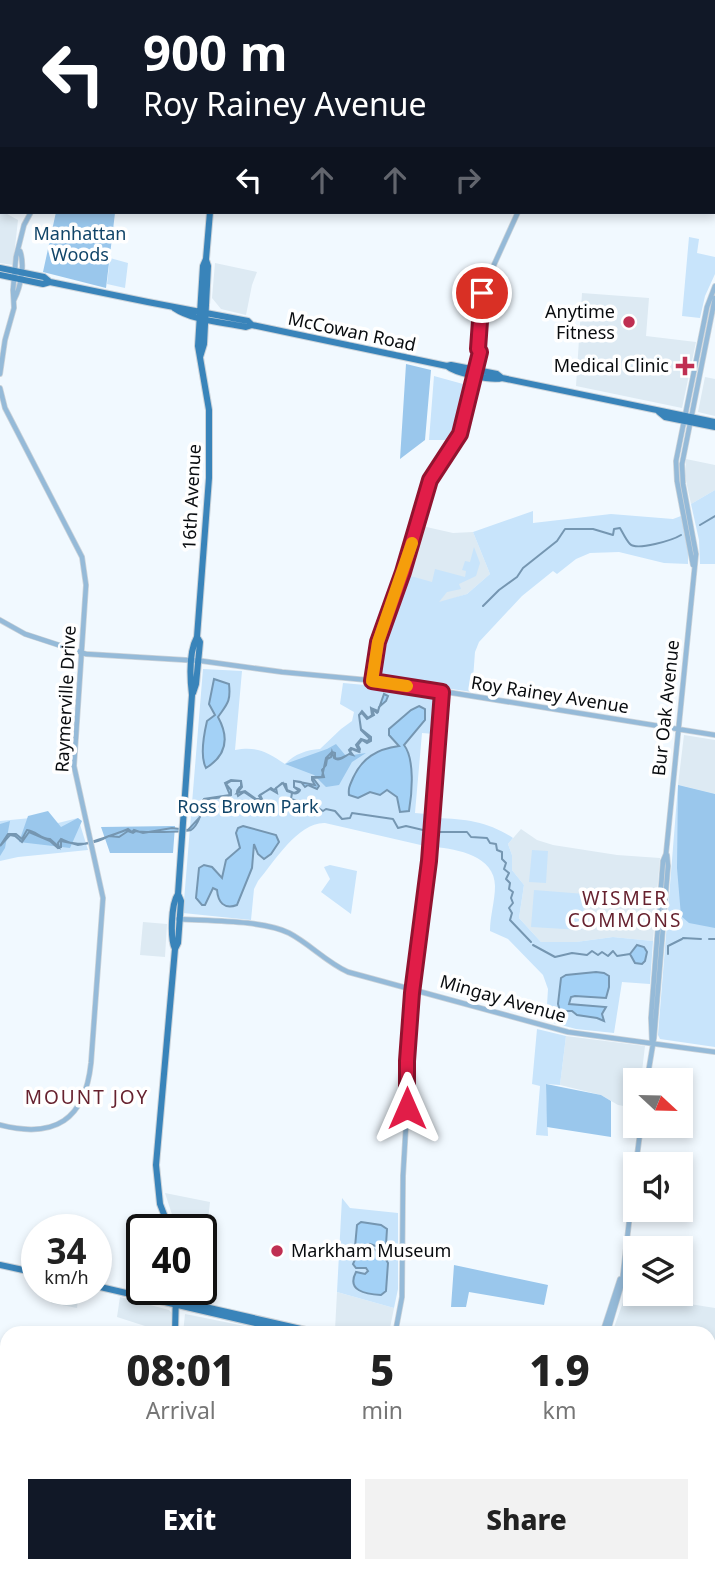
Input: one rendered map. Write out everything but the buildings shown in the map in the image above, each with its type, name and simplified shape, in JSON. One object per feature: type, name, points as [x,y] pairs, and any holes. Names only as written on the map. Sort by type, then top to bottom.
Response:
[{"type":"main road","name":"16th Avenue","points":[[164,1214],[160,1204],[156,1165],[175,949],[172,942],[176,919],[175,900],[178,894],[192,695],[196,684],[195,662],[209,478],[208,399],[200,359],[204,344],[203,266],[210,214]]},
{"type":"main road","name":"McCowan Road","points":[[0,268],[43,284],[50,282],[202,314],[246,327],[252,325],[446,366],[452,365],[496,380],[502,378],[659,412],[665,417],[715,422]]},
{"type":"main road","name":"McCowan Road","points":[[0,275],[18,275]]},
{"type":"main road","name":"McCowan Road","points":[[688,419],[715,427]]},
{"type":"main road","points":[[0,1265],[21,1270]]},
{"type":"main road","points":[[176,1326],[177,1305]]},
{"type":"main road","points":[[185,1305],[270,1326]]},
{"type":"main road","points":[[186,1305],[285,1326]]},
{"type":"street","points":[[0,374],[4,346],[19,290],[21,234],[31,214]]},
{"type":"street","points":[[372,681],[378,642],[403,572],[430,480],[459,437],[480,352],[478,349],[484,285],[517,214]]},
{"type":"street","name":"Bur Oak Avenue","points":[[688,419],[706,311],[715,286]]},
{"type":"street","name":"Bur Oak Avenue","points":[[649,1068],[654,1038],[668,866],[666,854],[687,667],[694,566],[676,472],[715,298]]},
{"type":"street","name":"Raymerville Drive","points":[[0,388],[5,408],[82,557],[86,585],[74,766],[103,898],[89,1081],[78,1108],[62,1123],[39,1130],[0,1125]]},
{"type":"street","name":"Roy Rainey Avenue","points":[[0,620],[26,634],[81,652],[195,662],[202,660],[385,682],[715,735]]},
{"type":"street","points":[[396,1326],[402,1291],[403,1176],[413,988],[429,861],[442,692]]},
{"type":"street","name":"Mingay Avenue","points":[[176,919],[226,921],[278,928],[298,938],[344,970],[563,1031],[715,1052]]},
{"type":"street","points":[[608,1326],[620,1296],[628,1222]]},
{"type":"shaded area","points":[[0,214],[7,214],[18,220],[13,265],[0,263]]},
{"type":"shaded area","points":[[215,263],[257,272],[246,315],[221,309],[212,298]]},
{"type":"shaded area","points":[[582,293],[649,298],[646,336],[696,342],[682,408],[576,386]]},
{"type":"shaded area","points":[[705,377],[715,379],[715,416],[698,412]]},
{"type":"shaded area","points":[[686,459],[715,465],[715,490],[691,504],[685,476]]},
{"type":"shaded area","points":[[422,526],[453,533],[473,532],[490,574],[467,594],[439,603],[431,615],[397,604]]},
{"type":"shaded area","points":[[214,679],[229,684],[229,695],[228,702],[218,717],[224,732],[224,745],[218,757],[206,768],[203,745],[207,721],[215,715],[209,704]]},
{"type":"shaded area","points":[[384,694],[388,696],[386,701],[380,706]]},
{"type":"shaded area","points":[[419,706],[425,709],[425,720],[404,745],[411,768],[409,811],[400,812],[397,797],[387,790],[380,795],[370,792],[358,798],[349,795],[353,778],[366,760],[384,749],[399,746],[389,735],[389,729]]},
{"type":"shaded area","points":[[371,708],[378,711],[377,713],[372,709],[374,715],[367,719],[362,713],[359,715],[362,711],[368,718],[372,715]]},
{"type":"shaded area","points":[[359,715],[361,729],[371,737],[371,741],[367,743],[362,740],[358,745],[360,749],[359,752],[352,749],[350,751],[353,755],[349,750],[351,748],[359,751],[356,745],[361,739],[370,739],[361,730]]},
{"type":"shaded area","points":[[684,735],[715,740],[715,794],[678,785]]},
{"type":"shaded area","points":[[323,773],[324,777],[313,778],[319,786],[317,789],[308,785],[305,787],[301,782],[315,785],[312,777],[322,777]]},
{"type":"shaded area","points":[[231,780],[241,781],[226,784],[231,795],[204,800],[230,795],[225,783]]},
{"type":"shaded area","points":[[245,791],[256,799],[261,799],[260,795],[262,799],[256,800],[244,792],[238,796],[237,793]]},
{"type":"shaded area","points":[[200,817],[191,830],[149,832],[172,828],[188,830]]},
{"type":"shaded area","points":[[243,826],[276,835],[279,842],[264,859],[258,854],[254,844],[252,868],[237,905],[222,904],[217,890],[213,888],[205,905],[202,905],[196,898],[199,868],[204,865],[212,867],[222,878],[226,860],[240,848],[236,833],[238,828]]},
{"type":"shaded area","points":[[128,829],[132,832],[138,831],[133,833],[128,831],[119,837],[109,836]]},
{"type":"shaded area","points":[[521,829],[537,840],[553,845],[617,855],[660,858],[653,941],[613,937],[576,942],[541,942],[519,918],[524,885],[512,870],[512,855],[508,844]]},
{"type":"shaded area","points":[[27,830],[50,839],[59,847],[61,839],[71,843],[61,841],[61,847],[58,848],[50,841],[29,832],[22,842],[10,835],[0,846],[8,834],[16,834],[22,839]]},
{"type":"shaded area","points":[[143,922],[167,924],[165,957],[140,955]]},
{"type":"shaded area","points":[[637,945],[644,947],[647,952],[642,964],[635,963],[630,954]]},
{"type":"shaded area","points":[[596,972],[609,976],[606,998],[575,996],[571,997],[569,1004],[606,1007],[602,1014],[604,1021],[577,1015],[572,1011],[560,1011],[558,1004],[561,978],[566,975]]},
{"type":"shaded area","points":[[566,1036],[645,1046],[642,1068],[623,1068],[623,1106],[601,1095],[560,1085]]},
{"type":"shaded area","points":[[165,1193],[210,1202],[209,1214],[172,1214]]},
{"type":"shaded area","points":[[361,1222],[381,1225],[387,1229],[386,1245],[381,1248],[370,1244],[365,1249],[372,1248],[383,1255],[388,1263],[386,1291],[381,1295],[359,1290],[354,1283],[356,1272],[365,1274],[368,1271],[366,1268],[356,1268],[353,1264],[359,1250],[355,1247],[357,1225]]},
{"type":"shaded area","points":[[337,1292],[394,1308],[390,1326],[335,1326]]},
{"type":"shaded area","points":[[120,1297],[126,1299],[126,1305],[150,1305],[172,1313],[171,1326],[145,1326],[117,1317]]},
{"type":"shaded area","points":[[623,1302],[623,1306],[693,1305],[715,1308],[715,1326],[615,1326]]},
{"type":"shaded area","points":[[185,1314],[244,1326],[184,1326]]},
{"type":"green space","name":"Manhattan Woods","points":[[56,214],[115,214],[106,288],[43,272]]},
{"type":"green space","points":[[689,237],[699,239],[697,253],[715,257],[715,274],[705,296],[700,318],[682,316]]},
{"type":"green space","points":[[110,258],[128,263],[125,288],[107,284]]},
{"type":"green space","points":[[406,364],[431,370],[425,440],[400,459]]},
{"type":"green space","points":[[434,376],[463,384],[457,424],[449,440],[429,440]]},
{"type":"green space","points":[[715,490],[715,564],[700,564],[699,540],[691,504]]},
{"type":"green space","name":"Ross Brown Park","points":[[533,511],[533,523],[611,514],[673,519],[681,516],[688,549],[688,564],[664,563],[619,552],[590,553],[576,559],[557,574],[553,571],[522,596],[479,642],[475,652],[472,692],[438,687],[434,734],[422,733],[415,813],[427,814],[425,846],[325,823],[315,824],[287,844],[258,881],[254,889],[251,920],[183,913],[203,669],[242,671],[235,750],[262,751],[285,764],[301,753],[320,749],[352,721],[354,712],[340,704],[343,683],[376,686],[384,643],[407,575],[432,582],[435,569],[465,577],[466,571],[462,570],[465,561],[470,562],[474,547],[480,563],[476,576],[459,584],[461,589],[447,592],[439,602],[467,594],[490,574],[473,532]]},
{"type":"green space","points":[[336,744],[346,756],[366,753],[352,762],[339,785],[326,787],[314,775],[285,764],[327,749]]},
{"type":"green space","points":[[678,785],[715,794],[715,1047],[660,1039],[658,1035]]},
{"type":"green space","points":[[678,785],[715,794],[715,928],[689,923],[681,916],[677,868]]},
{"type":"green space","points":[[48,811],[61,827],[78,818],[82,821],[70,848],[19,842],[28,816]]},
{"type":"green space","points":[[41,817],[58,823],[78,818],[88,850],[0,861],[0,821]]},
{"type":"green space","points":[[437,818],[477,822],[513,838],[508,844],[512,855],[512,870],[524,885],[519,918],[541,942],[576,942],[613,937],[653,941],[650,984],[622,982],[614,1033],[576,1029],[546,1021],[548,989],[543,975],[508,939],[490,931],[495,886],[489,868],[482,861],[464,852],[435,847]]},
{"type":"green space","points":[[10,821],[5,848],[0,856],[0,824]]},
{"type":"green space","points":[[175,826],[173,853],[110,853],[101,827]]},
{"type":"green space","points":[[532,850],[548,851],[546,883],[529,882]]},
{"type":"green space","points":[[330,865],[357,871],[351,914],[321,892],[330,879],[324,867]]},
{"type":"green space","points":[[534,890],[585,894],[582,930],[531,927]]},
{"type":"green space","points":[[537,1029],[566,1036],[560,1085],[546,1084],[548,1136],[536,1135],[540,1086],[532,1084]]},
{"type":"green space","points":[[546,1084],[601,1095],[611,1101],[611,1137],[547,1127]]},
{"type":"green space","points":[[342,1198],[350,1208],[398,1213],[398,1289],[394,1308],[337,1292]]},
{"type":"green space","points":[[454,1265],[548,1285],[544,1305],[469,1292],[466,1307],[451,1307]]},
{"type":"waterway","points":[[700,525],[715,516]]},
{"type":"waterway","points":[[483,606],[517,577],[523,568],[557,541],[565,529],[593,529],[613,535],[614,529],[620,528],[634,546],[647,546],[681,535]]},
{"type":"waterway","points":[[292,793],[291,799],[298,801],[299,805],[307,808],[309,802],[323,811],[335,811],[342,819],[350,818],[352,813],[393,819],[398,828],[406,826],[423,830]]},
{"type":"waterway","points":[[440,832],[467,832],[471,837],[487,838],[490,843],[496,844],[506,863],[504,869],[509,873],[506,879],[513,892],[513,903],[509,908],[512,913],[510,920],[531,942]]},
{"type":"waterway","points":[[683,938],[701,939]]},
{"type":"waterway","points":[[668,954],[668,946],[682,939]]},
{"type":"waterway","points":[[709,939],[715,939]]},
{"type":"waterway","points":[[533,945],[555,957],[572,953],[587,955],[592,951],[608,956],[613,951],[617,956],[630,954]]},
{"type":"slow traffic","points":[[407,686],[372,681],[378,642],[412,543]]},
{"type":"place","name":"Anytime Fitness","points":[[629,322]]},
{"type":"place","name":"Medical Clinic","points":[[685,366]]},
{"type":"place","name":"Markham Museum","points":[[277,1251]]},
{"type":"district","name":"WISMER COMMONS","points":[[625,909]]},
{"type":"district","name":"MOUNT JOY","points":[[87,1097]]},
{"type":"route","points":[[407,1108],[412,993],[429,861],[442,692],[372,681],[378,642],[403,572],[430,480],[461,431],[480,352],[478,349],[482,293]]}]
